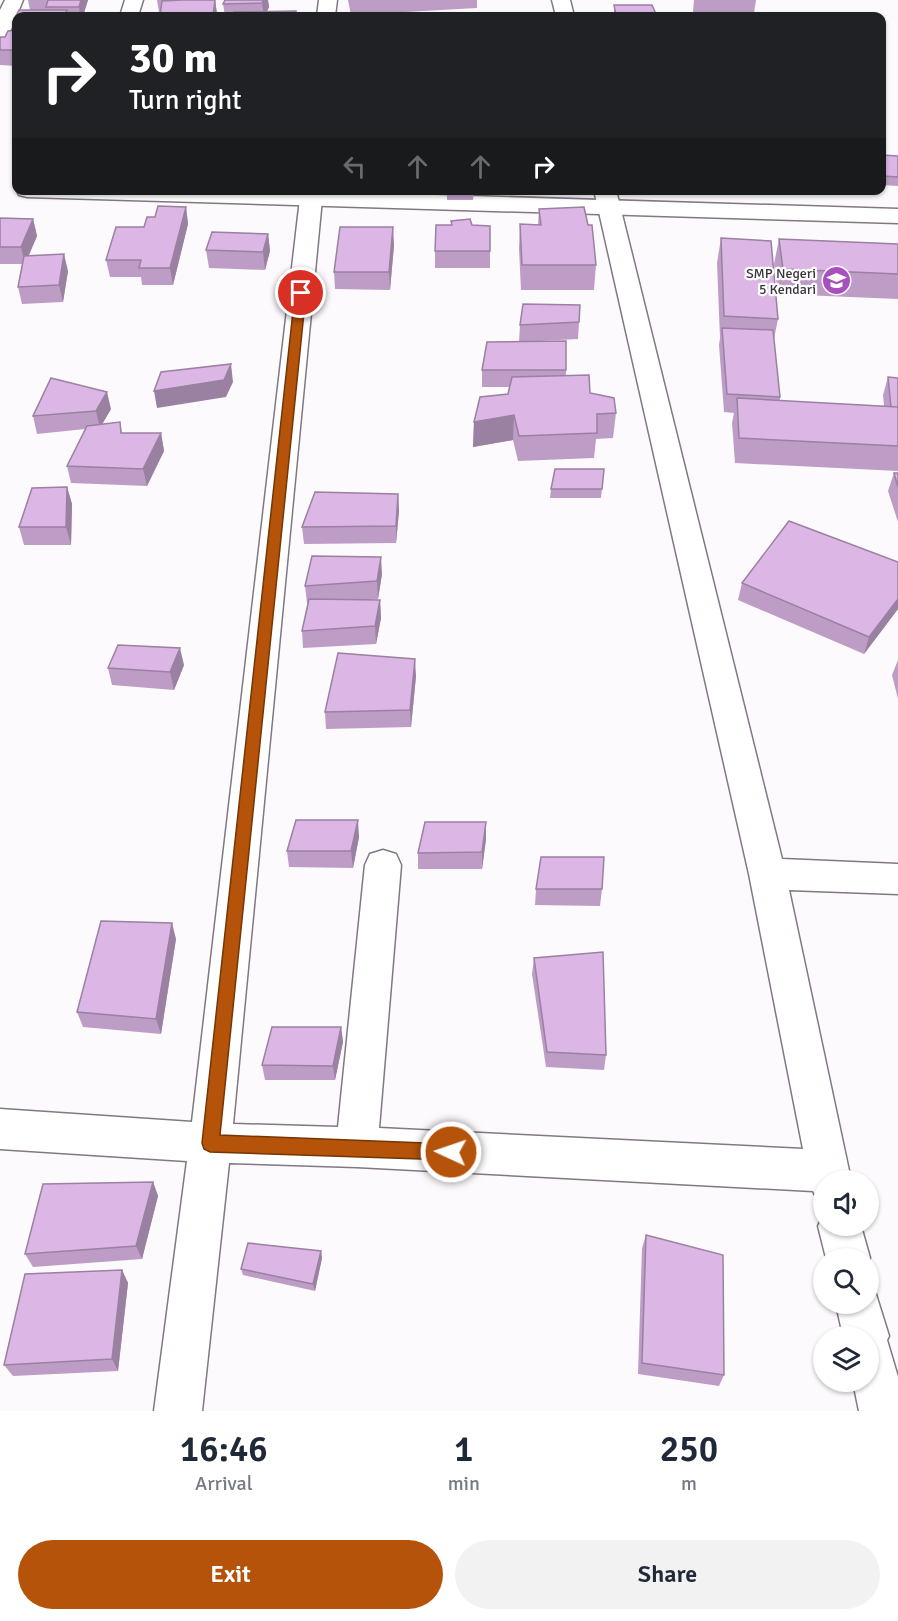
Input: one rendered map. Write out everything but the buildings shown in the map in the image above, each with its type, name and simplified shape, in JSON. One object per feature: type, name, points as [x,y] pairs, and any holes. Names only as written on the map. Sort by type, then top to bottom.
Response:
[{"type":"street","points":[[2,24],[14,0]]},
{"type":"street","points":[[214,195],[311,199],[607,199],[898,216]]},
{"type":"street","points":[[178,1411],[210,1143],[311,199]]},
{"type":"street","points":[[607,199],[767,874],[828,1170]]},
{"type":"street","points":[[357,1147],[383,865]]},
{"type":"street","points":[[767,874],[898,879]]},
{"type":"street","points":[[0,1129],[210,1143],[357,1147],[813,1175]]},
{"type":"street","points":[[878,1392],[883,1411]]},
{"type":"place","name":"SMP Negeri 5 Kendari","points":[[837,281]]},
{"type":"route","points":[[301,293],[210,1143],[451,1152]]}]
